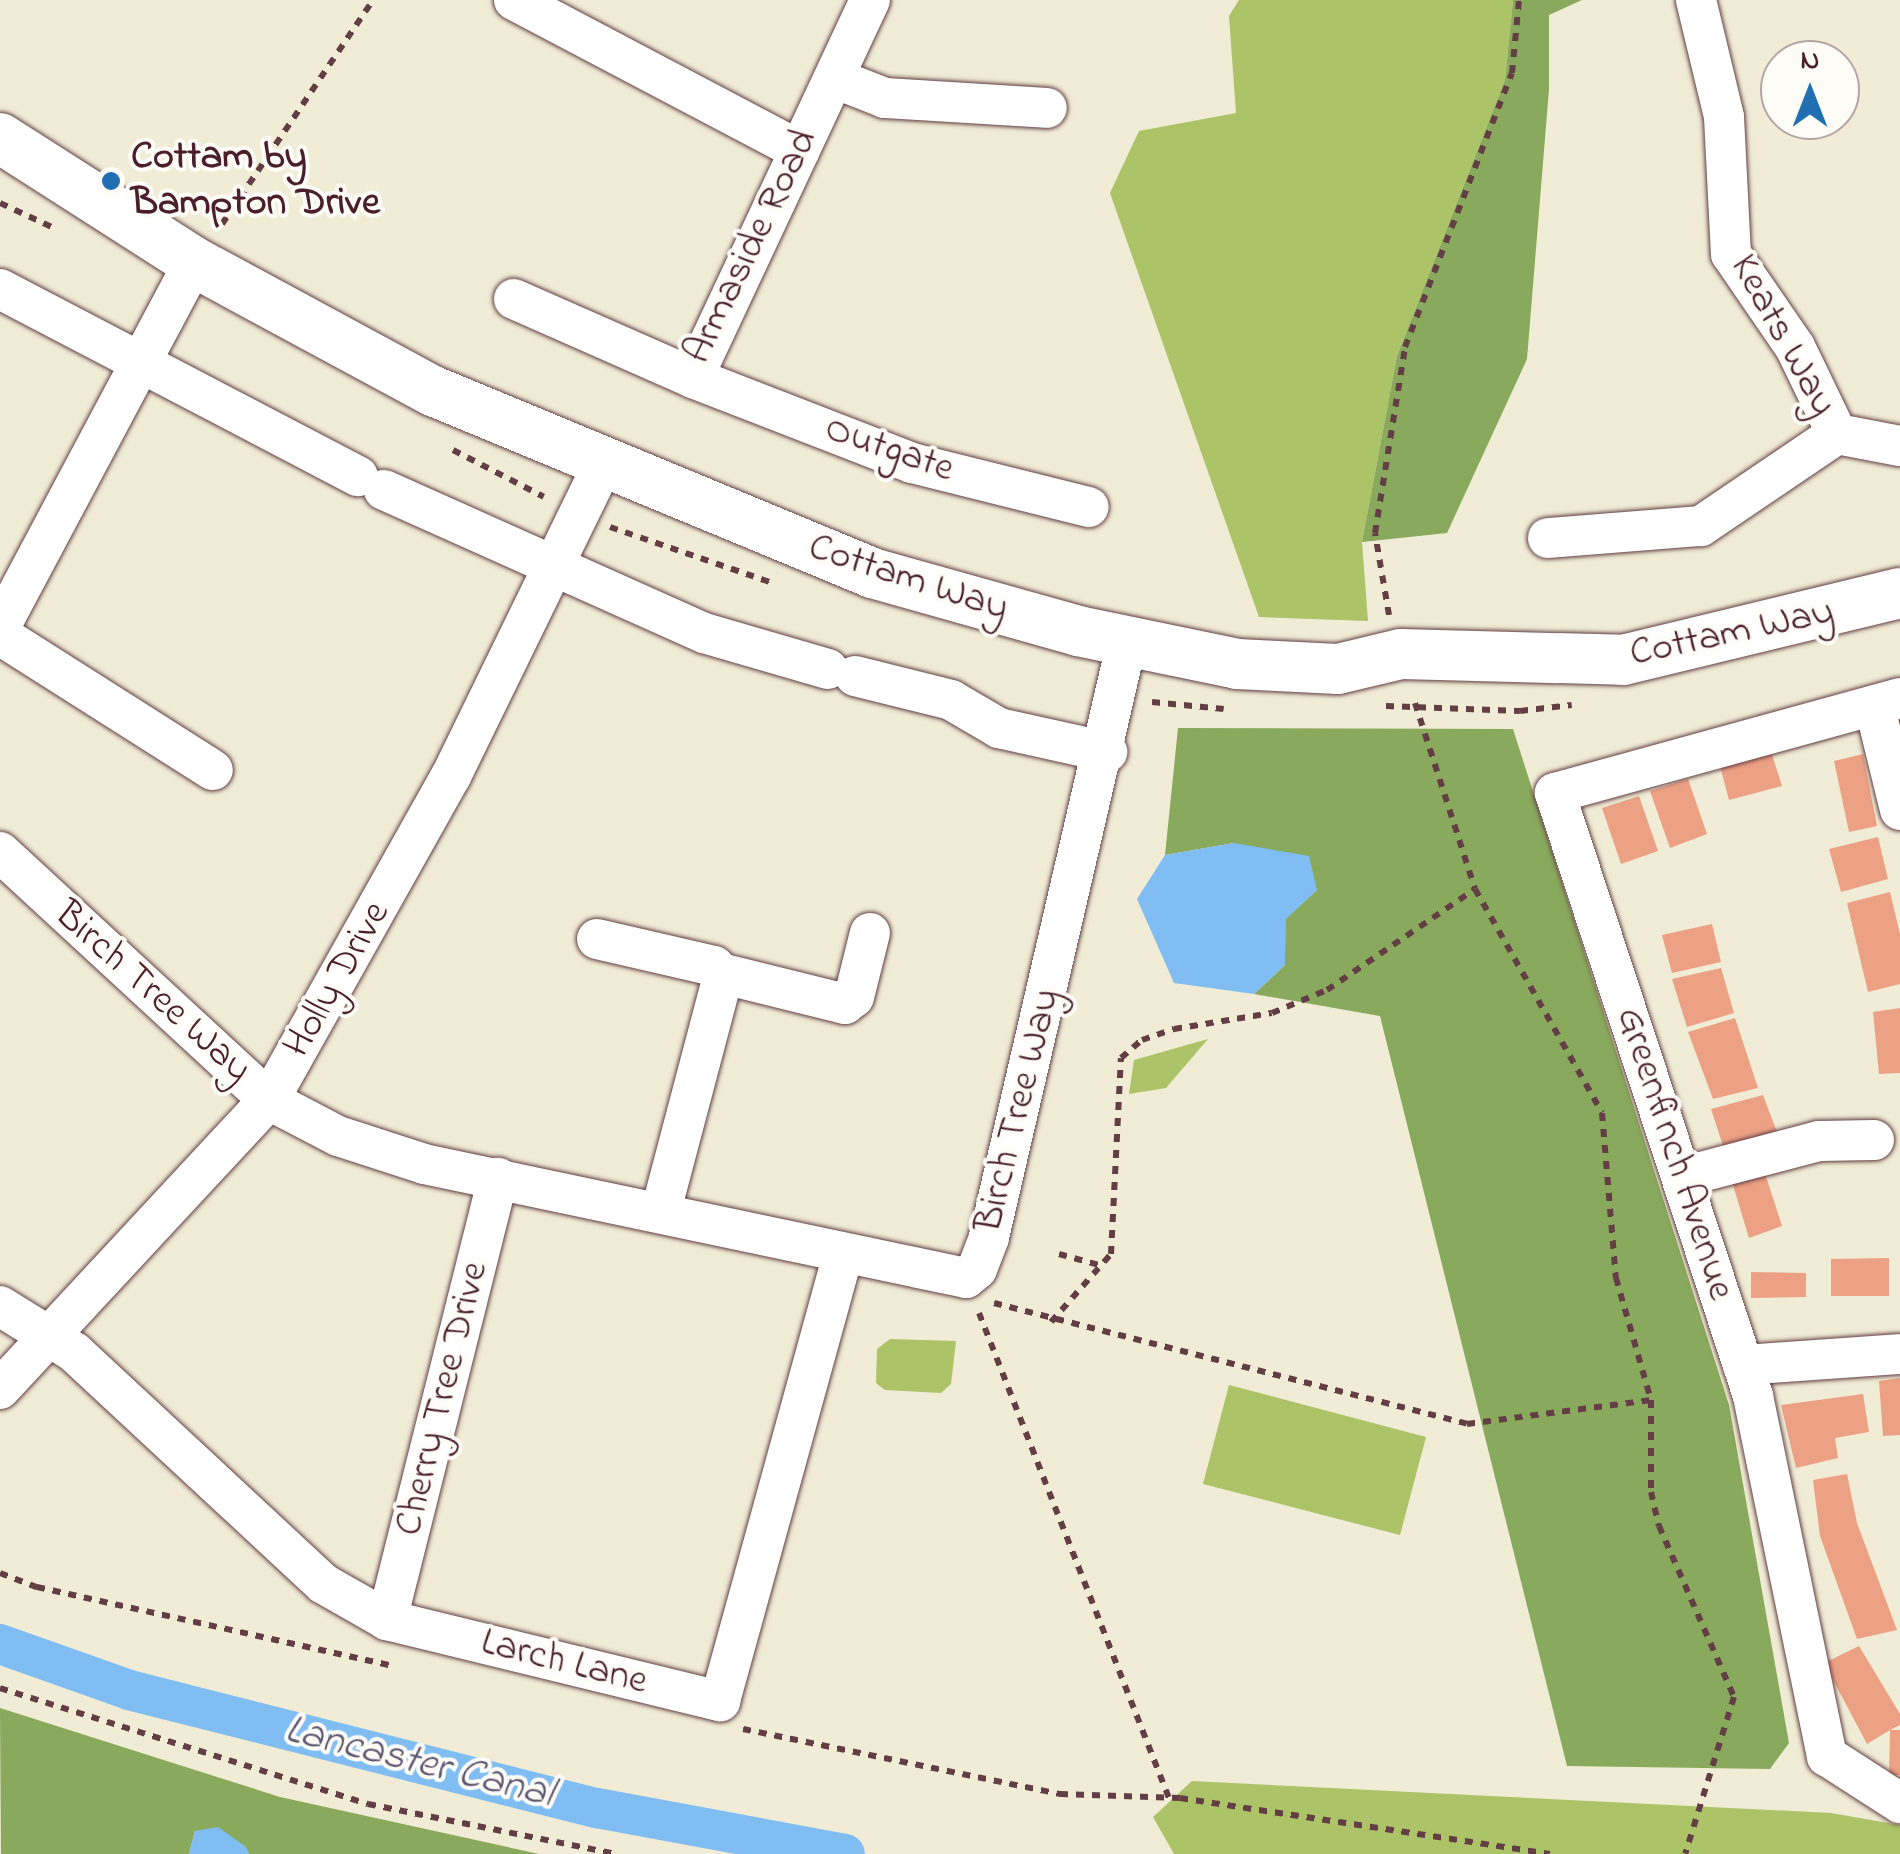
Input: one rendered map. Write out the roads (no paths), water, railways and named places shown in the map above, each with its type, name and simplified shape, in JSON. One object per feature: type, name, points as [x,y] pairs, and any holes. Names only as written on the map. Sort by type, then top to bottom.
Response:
[{"type":"main road","name":"Cottam Way","points":[[0,138],[208,243],[433,391],[602,466],[872,572],[1128,642],[1237,664],[1338,669],[1401,654],[1623,660],[1900,592]]},
{"type":"street","points":[[514,0],[800,152]]},
{"type":"street","name":"Armaside Road","points":[[514,300],[694,378],[870,0]]},
{"type":"street","name":"Keats Way","points":[[1696,0],[1724,117],[1731,254],[1795,347],[1837,434]]},
{"type":"street","points":[[834,78],[858,93],[885,98],[1047,108]]},
{"type":"street","points":[[0,628],[208,243]]},
{"type":"street","points":[[0,289],[371,483],[704,633],[951,700],[999,728],[1107,752]]},
{"type":"street","name":"Outgate","points":[[694,378],[912,463],[1089,507]]},
{"type":"street","name":"Keats Way","points":[[1548,538],[1701,526],[1837,434],[1900,446]]},
{"type":"street","name":"Holly Drive","points":[[47,1340],[269,1100],[364,939],[602,466]]},
{"type":"street","points":[[0,635],[213,770]]},
{"type":"street","name":"Birch Tree Way","points":[[0,852],[269,1100],[338,1136],[424,1164],[661,1210],[970,1287],[989,1237],[1107,752],[1128,642]]},
{"type":"street","name":"Greenfinch Avenue","points":[[1900,810],[1888,703],[1556,793],[1743,1365],[1800,1603],[1807,1683],[1827,1756],[1900,1802]]},
{"type":"street","points":[[597,939],[846,1004],[854,997],[870,933]]},
{"type":"street","points":[[661,1210],[720,973]]},
{"type":"street","points":[[1682,1177],[1819,1141],[1874,1140]]},
{"type":"street","name":"Cherry Tree Drive","points":[[388,1620],[498,1178]]},
{"type":"street","name":"Larch Lane","points":[[0,1306],[47,1340],[74,1352],[324,1584],[388,1620],[720,1701],[843,1254]]},
{"type":"street","points":[[0,1389],[47,1340]]},
{"type":"street","points":[[1743,1365],[1900,1354]]},
{"type":"water","points":[[1234,843],[1309,856],[1317,890],[1286,919],[1285,965],[1254,994],[1174,983],[1137,899],[1165,855]]},
{"type":"water","points":[[218,1827],[246,1847],[249,1854],[189,1854],[195,1831]]},
{"type":"waterway","name":"Lancaster Canal","points":[[0,1644],[129,1690],[597,1808],[845,1854]]},
{"type":"place","name":"Cottam by Bampton Drive","points":[[111,181]]}]
